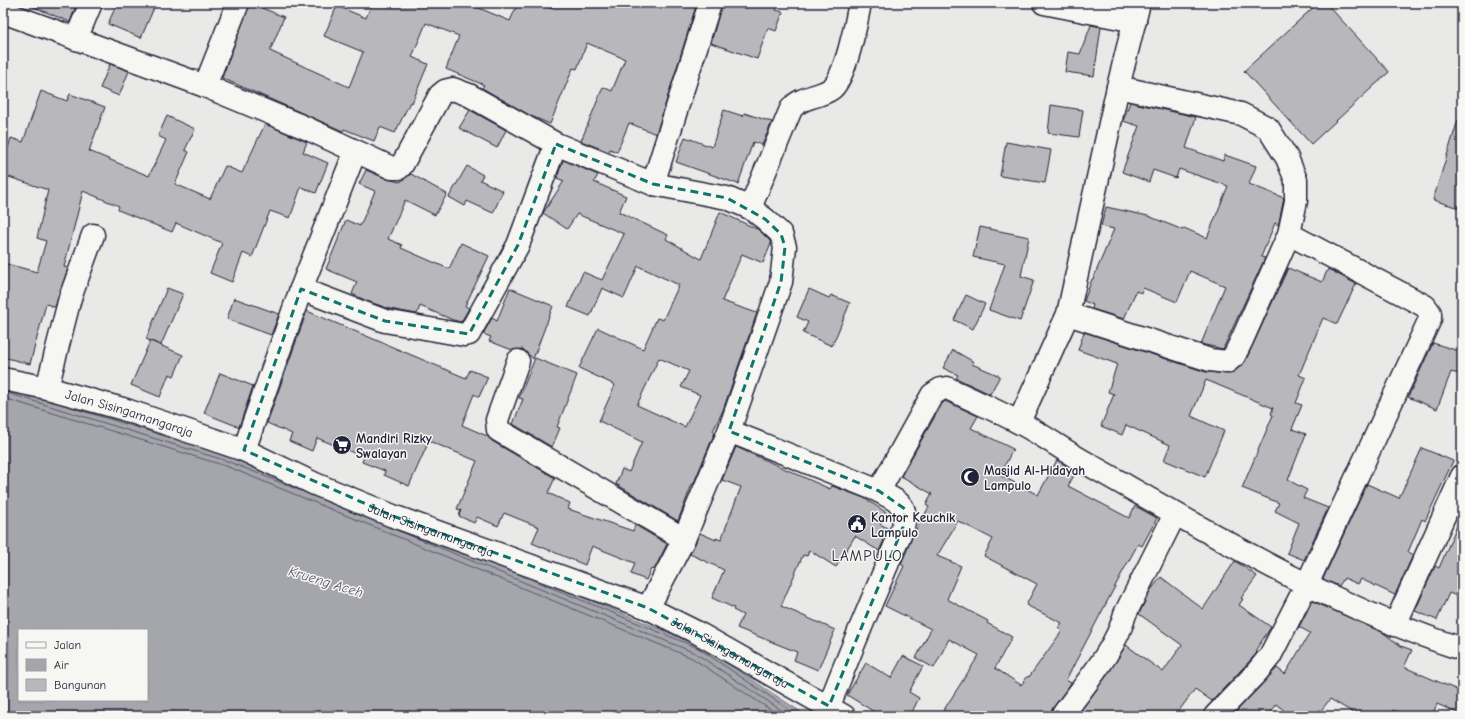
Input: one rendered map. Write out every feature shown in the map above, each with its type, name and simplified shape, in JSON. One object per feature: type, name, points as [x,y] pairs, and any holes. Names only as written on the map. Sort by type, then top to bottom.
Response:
[{"type":"street","points":[[76,39],[91,3]]},
{"type":"street","points":[[205,86],[238,3]]},
{"type":"street","points":[[653,184],[710,3]]},
{"type":"street","points":[[750,208],[791,109],[795,103],[802,99],[819,95],[833,89],[838,80],[854,38],[860,3]]},
{"type":"street","points":[[1019,422],[1068,314],[1118,87],[1137,12],[1044,3]]},
{"type":"street","points":[[3,12],[205,86],[306,128],[392,168],[399,168],[410,152],[440,95],[445,91],[453,90],[469,95],[556,144],[653,184],[727,198],[750,208],[766,219],[781,234],[785,247],[785,262],[778,289],[729,431],[684,539],[648,608]]},
{"type":"street","points":[[1068,314],[1210,360],[1227,362],[1234,356],[1242,340],[1289,234],[1296,200],[1296,180],[1287,158],[1268,128],[1241,114],[1118,87]]},
{"type":"street","points":[[301,289],[385,321],[464,335],[469,334],[518,246],[556,144]]},
{"type":"street","points":[[244,450],[301,289],[355,152]]},
{"type":"street","points":[[1215,716],[1257,672],[1270,656],[1307,584],[1430,319],[1430,313],[1425,306],[1289,234]]},
{"type":"street","points":[[47,388],[70,298],[93,235]]},
{"type":"street","points":[[518,361],[497,420],[498,430],[684,539]]},
{"type":"street","name":"Jalan Sisingamangaraja","points":[[3,379],[47,388],[123,409],[244,450],[316,484],[393,516],[648,608],[698,633],[836,711]]},
{"type":"street","points":[[879,491],[932,395],[941,389],[947,388],[1019,422],[1077,458],[1175,514],[1307,584],[1395,626],[1462,649]]},
{"type":"street","points":[[729,431],[879,491],[901,504],[905,509],[906,516],[862,625],[853,642],[836,711]]},
{"type":"street","points":[[1395,626],[1462,476]]},
{"type":"street","points":[[1062,716],[1103,658],[1121,629],[1129,605],[1175,514]]},
{"type":"highlighted area","points":[[556,144],[653,184],[727,198],[765,219],[781,234],[785,247],[785,262],[781,282],[729,431],[879,491],[905,509],[903,527],[829,706],[648,608],[393,516],[244,450],[301,289],[385,321],[469,334],[518,245]]},
{"type":"water","name":"Krueng Aceh","points":[[3,384],[231,452],[699,645],[807,716],[3,716]]},
{"type":"building","points":[[24,3],[77,3],[70,22]]},
{"type":"building","points":[[117,3],[156,3],[141,38],[108,24]]},
{"type":"building","points":[[250,3],[284,17],[270,51],[349,87],[363,52],[324,36],[337,6],[366,18],[372,3],[467,3],[510,21],[518,3],[538,3],[552,9],[554,3],[697,3],[656,134],[629,123],[617,152],[610,149],[609,152],[581,141],[603,87],[612,91],[625,59],[587,43],[577,69],[573,68],[550,124],[531,116],[482,88],[484,85],[446,69],[459,36],[426,23],[412,57],[428,64],[412,103],[410,102],[395,133],[380,127],[374,141],[344,129],[343,131],[222,78]]},
{"type":"building","points":[[722,3],[779,3],[776,10],[783,12],[776,31],[768,28],[757,59],[711,43]]},
{"type":"building","points":[[1318,3],[1326,3],[1389,72],[1311,144],[1244,71]]},
{"type":"building","points":[[1091,25],[1101,27],[1094,76],[1065,72],[1068,52],[1080,54]]},
{"type":"building","points":[[110,64],[129,71],[119,96],[100,88]]},
{"type":"building","points":[[41,91],[67,101],[70,94],[105,107],[89,151],[149,176],[166,140],[158,136],[167,116],[195,129],[185,150],[189,152],[175,184],[210,199],[225,166],[242,173],[265,124],[307,142],[303,152],[328,163],[316,193],[301,187],[290,218],[270,211],[252,257],[243,253],[232,282],[210,273],[222,243],[176,223],[172,232],[118,210],[119,206],[83,191],[64,267],[68,268],[55,307],[46,304],[30,364],[3,357],[3,263],[37,272],[46,241],[37,238],[48,190],[3,175],[3,163],[11,138],[23,142]]},
{"type":"building","points":[[1130,102],[1196,117],[1186,148],[1223,161],[1225,155],[1256,166],[1249,184],[1284,198],[1278,225],[1275,223],[1261,257],[1265,258],[1223,349],[1201,344],[1225,286],[1190,271],[1177,302],[1143,288],[1141,293],[1136,291],[1124,319],[1092,309],[1093,305],[1084,301],[1114,229],[1101,226],[1106,207],[1148,216],[1183,230],[1184,228],[1207,238],[1228,186],[1179,169],[1176,178],[1153,170],[1149,182],[1122,172],[1139,126],[1123,121]]},
{"type":"building","points":[[1051,105],[1083,110],[1079,137],[1048,133]]},
{"type":"building","points":[[470,110],[506,130],[497,148],[459,128]]},
{"type":"building","points":[[724,110],[743,116],[744,113],[772,122],[762,145],[753,142],[738,184],[676,162],[685,137],[712,147]]},
{"type":"building","points":[[1458,120],[1462,120],[1462,209],[1433,200]]},
{"type":"building","points":[[1006,142],[1051,150],[1045,183],[1000,176]]},
{"type":"building","points":[[563,160],[598,175],[594,182],[626,196],[619,212],[668,235],[666,239],[701,259],[720,212],[759,230],[770,241],[771,244],[763,263],[742,254],[722,301],[757,313],[723,410],[713,431],[715,432],[693,485],[692,484],[678,521],[616,484],[622,469],[629,472],[642,442],[599,421],[615,385],[579,368],[598,328],[643,349],[657,318],[663,320],[679,285],[638,266],[624,298],[602,288],[590,316],[568,307],[583,272],[602,280],[624,234],[577,214],[567,229],[543,213],[564,181],[557,178]],"holes":[[[659,358],[689,371],[681,387],[700,395],[685,427],[637,405]]]},
{"type":"building","points":[[467,166],[483,175],[480,180],[503,191],[493,213],[467,201],[465,206],[449,197]]},
{"type":"building","points":[[366,170],[387,179],[400,182],[411,174],[447,194],[435,215],[405,200],[388,239],[402,245],[401,248],[449,269],[461,243],[489,256],[465,306],[469,308],[461,322],[420,306],[417,314],[390,309],[367,301],[352,294],[357,282],[326,269],[346,220],[360,226],[375,191],[359,184]]},
{"type":"building","points":[[980,227],[1029,237],[1021,276],[1034,280],[1020,321],[989,310],[1005,264],[973,257]]},
{"type":"building","points":[[1288,268],[1322,282],[1328,269],[1356,284],[1337,324],[1323,318],[1299,375],[1306,378],[1296,403],[1302,405],[1292,429],[1306,434],[1288,480],[1307,490],[1303,498],[1328,508],[1304,560],[1287,553],[1299,523],[1275,511],[1279,503],[1242,488],[1273,415],[1271,414],[1273,408],[1206,380],[1191,416],[1224,431],[1205,477],[1164,460],[1170,445],[1126,425],[1122,435],[1101,426],[1114,394],[1108,392],[1117,364],[1078,350],[1084,332],[1206,372],[1231,374],[1245,362]]},
{"type":"building","points":[[167,288],[183,294],[161,345],[146,339]]},
{"type":"building","points":[[510,288],[553,306],[533,359],[523,349],[512,350],[489,341],[491,337],[483,334],[492,318],[497,321]]},
{"type":"building","points":[[809,289],[829,298],[831,295],[850,303],[832,346],[803,333],[808,322],[797,317]]},
{"type":"building","points":[[966,295],[985,304],[973,329],[954,320]]},
{"type":"building","points":[[234,298],[279,314],[271,335],[227,319]]},
{"type":"building","points":[[307,311],[466,378],[470,370],[488,377],[479,397],[474,394],[462,425],[487,436],[492,441],[555,478],[548,493],[570,503],[568,509],[633,531],[635,525],[667,544],[654,570],[651,569],[646,580],[631,574],[635,563],[592,546],[585,565],[532,543],[539,527],[504,513],[498,526],[477,517],[474,523],[459,516],[461,510],[457,509],[477,461],[429,441],[409,486],[384,475],[385,471],[362,462],[364,457],[317,438],[312,451],[289,441],[292,434],[267,423]]},
{"type":"building","points":[[150,341],[183,355],[174,376],[169,374],[160,397],[131,385]]},
{"type":"building","points":[[1433,343],[1462,352],[1462,365],[1459,374],[1451,372],[1437,409],[1408,397]]},
{"type":"building","points":[[953,350],[974,362],[972,364],[1000,376],[990,394],[956,378],[958,375],[943,368]]},
{"type":"building","points":[[535,358],[577,375],[557,427],[560,428],[552,447],[513,424],[523,399],[519,398]]},
{"type":"building","points":[[220,373],[253,386],[239,427],[204,413]]},
{"type":"building","points":[[945,401],[978,416],[971,428],[1013,449],[1000,475],[1038,495],[1057,460],[1076,472],[1068,486],[1129,518],[1135,506],[1157,518],[1142,546],[1138,544],[1122,573],[1066,680],[1071,683],[1052,709],[1050,716],[940,716],[979,655],[949,639],[934,668],[916,658],[931,629],[885,606],[904,566],[901,564],[915,531],[929,507],[926,505],[932,494],[901,476]],"holes":[[[958,521],[993,539],[984,556],[1037,584],[1026,605],[1062,623],[1058,628],[1062,631],[1029,677],[1028,676],[1021,685],[995,668],[1012,637],[987,623],[988,621],[947,599],[961,566],[937,556]]]},
{"type":"building","points":[[736,447],[830,489],[832,486],[864,498],[887,513],[880,524],[889,529],[879,551],[855,536],[836,567],[809,550],[807,556],[803,555],[781,606],[835,630],[818,670],[794,660],[797,652],[737,628],[743,615],[733,610],[734,608],[712,598],[724,570],[690,554],[700,533],[716,540],[716,538],[721,540],[741,487],[722,480]]},
{"type":"building","points":[[1422,448],[1453,461],[1425,521],[1422,519],[1408,552],[1413,555],[1395,595],[1361,579],[1358,584],[1344,578],[1339,586],[1323,579],[1367,484],[1399,498]]},
{"type":"building","points":[[1462,514],[1462,598],[1449,593],[1437,620],[1415,611],[1435,566],[1439,568]]},
{"type":"building","points":[[1235,561],[1257,576],[1241,598],[1243,599],[1239,605],[1271,627],[1255,651],[1257,653],[1212,701],[1195,689],[1175,716],[1077,716],[1108,674],[1126,645],[1163,672],[1182,645],[1139,614],[1150,591],[1161,577],[1203,609]]},
{"type":"building","points":[[1312,601],[1382,632],[1401,646],[1412,650],[1404,667],[1462,692],[1462,715],[1437,704],[1432,716],[1407,716],[1393,710],[1391,716],[1359,716],[1330,699],[1317,716],[1291,716],[1276,704],[1267,716],[1232,716],[1277,668],[1285,674],[1310,633],[1299,627]]},
{"type":"building","points":[[903,656],[923,666],[909,692],[919,698],[910,716],[881,716],[847,695],[866,663],[891,678]]},
{"type":"place","name":"Mandiri Rizky Swalayan","points":[[342,445]]},
{"type":"place","name":"Masjid Al-Hidayah Lampulo","points":[[970,477]]},
{"type":"place","name":"Kantor Keuchik Lampulo","points":[[857,524]]},
{"type":"district","name":"LAMPULO","points":[[867,556]]}]
